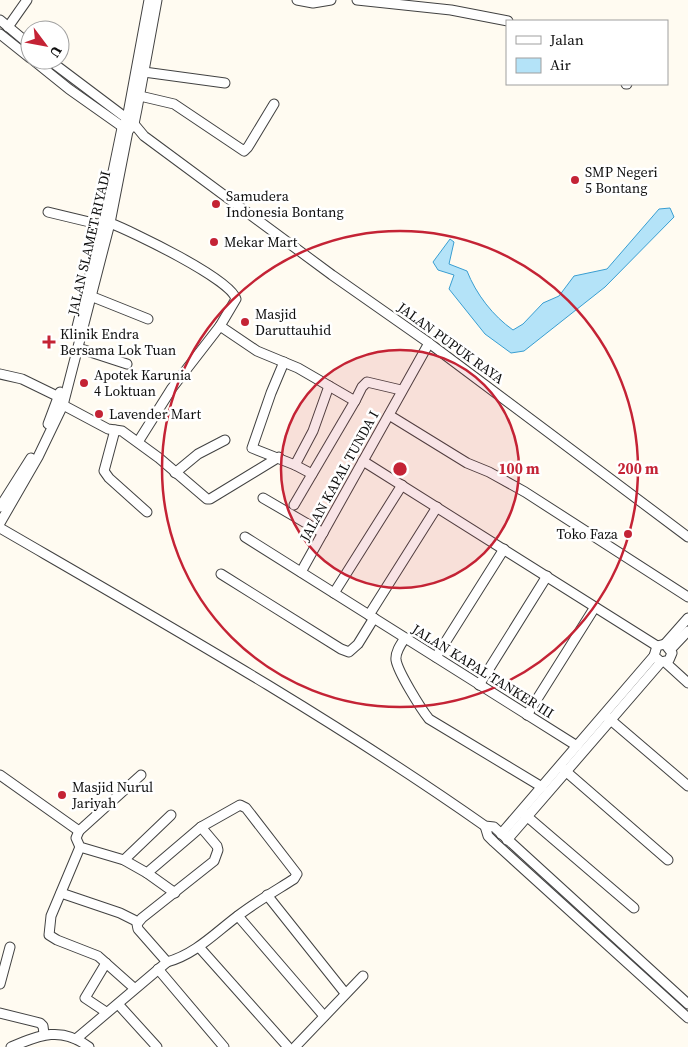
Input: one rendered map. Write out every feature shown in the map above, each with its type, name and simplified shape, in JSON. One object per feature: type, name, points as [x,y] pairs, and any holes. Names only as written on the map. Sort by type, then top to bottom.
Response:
[{"type":"street","points":[[8,27],[27,0]]},
{"type":"street","points":[[128,125],[149,0]]},
{"type":"street","points":[[128,125],[140,96],[157,0]]},
{"type":"street","points":[[298,0],[313,3],[331,0]]},
{"type":"street","points":[[357,0],[451,10],[506,21]]},
{"type":"street","points":[[0,20],[20,37]]},
{"type":"street","points":[[0,34],[20,50]]},
{"type":"street","points":[[47,70],[128,125]]},
{"type":"street","points":[[61,70],[128,125]]},
{"type":"street","points":[[144,72],[225,83]]},
{"type":"street","points":[[140,96],[174,104],[244,151],[248,148],[274,104]]},
{"type":"street","name":"JALAN PUPUK RAYA","points":[[128,125],[332,275],[429,342],[688,537]]},
{"type":"street","name":"JALAN SLAMET RIYADI","points":[[0,507],[32,455],[61,401],[106,224],[128,125]]},
{"type":"street","points":[[48,212],[128,230],[174,254],[235,295],[235,302],[220,326],[172,388],[138,442]]},
{"type":"street","points":[[88,295],[148,319]]},
{"type":"street","name":"JALAN SLAMET RIYADI","points":[[0,523],[38,457],[61,401],[78,348],[88,295]]},
{"type":"street","points":[[220,326],[257,351],[284,362],[355,400]]},
{"type":"street","name":"JALAN KAPAL TUNDA I","points":[[301,572],[429,342]]},
{"type":"street","points":[[78,348],[127,364]]},
{"type":"street","points":[[284,362],[252,446],[254,449],[295,465],[312,474]]},
{"type":"street","points":[[0,374],[22,379],[108,429],[122,431],[138,442],[204,498],[210,499],[278,458]]},
{"type":"street","points":[[294,504],[362,387],[367,382],[400,392]]},
{"type":"street","points":[[295,465],[313,431],[329,386]]},
{"type":"street","points":[[389,415],[467,463],[489,472],[688,597]]},
{"type":"street","points":[[115,430],[104,470],[109,478],[147,512]]},
{"type":"street","points":[[175,473],[198,454],[224,440]]},
{"type":"street","points":[[363,460],[595,607],[664,646],[671,657],[660,660]]},
{"type":"street","points":[[334,593],[402,485]]},
{"type":"street","points":[[264,498],[323,533]]},
{"type":"street","points":[[221,574],[341,649],[349,652],[358,644],[371,617],[437,507]]},
{"type":"street","points":[[0,528],[168,625],[402,768],[486,826],[494,827],[688,1004]]},
{"type":"street","name":"JALAN KAPAL TANKER III","points":[[244,537],[577,746]]},
{"type":"street","points":[[436,657],[504,549]]},
{"type":"street","points":[[479,685],[547,576]]},
{"type":"street","points":[[527,715],[595,607]]},
{"type":"street","points":[[504,837],[607,717],[660,660],[664,646],[688,618]]},
{"type":"street","points":[[664,646],[688,631]]},
{"type":"street","points":[[405,638],[397,652],[396,662],[421,709],[429,719],[542,787]]},
{"type":"street","points":[[660,660],[688,683]]},
{"type":"street","points":[[524,814],[542,787],[563,769],[577,746],[607,717]]},
{"type":"street","points":[[607,717],[688,786]]},
{"type":"street","points":[[563,769],[668,860]]},
{"type":"street","points":[[0,775],[79,831]]},
{"type":"street","points":[[134,988],[92,952],[57,940],[49,935],[51,916],[80,847],[76,838],[79,831],[141,775]]},
{"type":"street","points":[[76,1039],[167,962],[181,958],[199,947],[267,895],[294,879],[297,874],[246,808],[237,805],[201,827],[147,873]]},
{"type":"street","points":[[524,814],[634,908]]},
{"type":"street","points":[[124,860],[171,815]]},
{"type":"street","points":[[486,826],[488,836],[688,1018]]},
{"type":"street","points":[[138,922],[211,864],[217,854],[218,846],[201,827]]},
{"type":"street","points":[[80,847],[124,860],[147,873],[175,893]]},
{"type":"street","points":[[554,896],[562,888]]},
{"type":"street","points":[[61,893],[120,913],[138,922]]},
{"type":"street","points":[[267,895],[345,994]]},
{"type":"street","points":[[238,916],[324,1016]]},
{"type":"street","points":[[138,922],[138,929],[167,962]]},
{"type":"street","points":[[0,984],[10,947]]},
{"type":"street","points":[[199,947],[288,1047]]},
{"type":"street","points":[[106,963],[85,998],[106,1012]]},
{"type":"street","points":[[158,969],[224,1047]]},
{"type":"street","points":[[295,1047],[363,976]]},
{"type":"street","points":[[118,1004],[157,1047]]},
{"type":"street","points":[[0,1013],[40,1022],[43,1026],[44,1034]]},
{"type":"street","points":[[11,1047],[32,1043],[44,1034],[63,1035],[76,1039],[89,1047]]},
{"type":"water","points":[[670,208],[674,217],[605,287],[524,351],[511,353],[485,334],[449,289],[454,275],[438,270],[433,262],[450,239],[454,242],[449,264],[467,271],[475,288],[486,304],[513,330],[523,324],[543,303],[559,296],[574,276],[607,269],[659,209]]},
{"type":"place","name":"SMP Negeri 5 Bontang","points":[[575,180]]},
{"type":"place","name":"Samudera Indonesia Bontang","points":[[216,204]]},
{"type":"place","name":"Mekar Mart","points":[[214,242]]},
{"type":"place","name":"Masjid Daruttauhid","points":[[245,322]]},
{"type":"place","name":"Klinik Endra Bersama Lok Tuan","points":[[49,342]]},
{"type":"place","name":"Apotek Karunia 4 Loktuan","points":[[84,383]]},
{"type":"place","name":"Lavender Mart","points":[[99,414]]},
{"type":"place","name":"Toko Faza","points":[[628,534]]},
{"type":"place","name":"Masjid Nurul Jariyah","points":[[62,795]]}]
